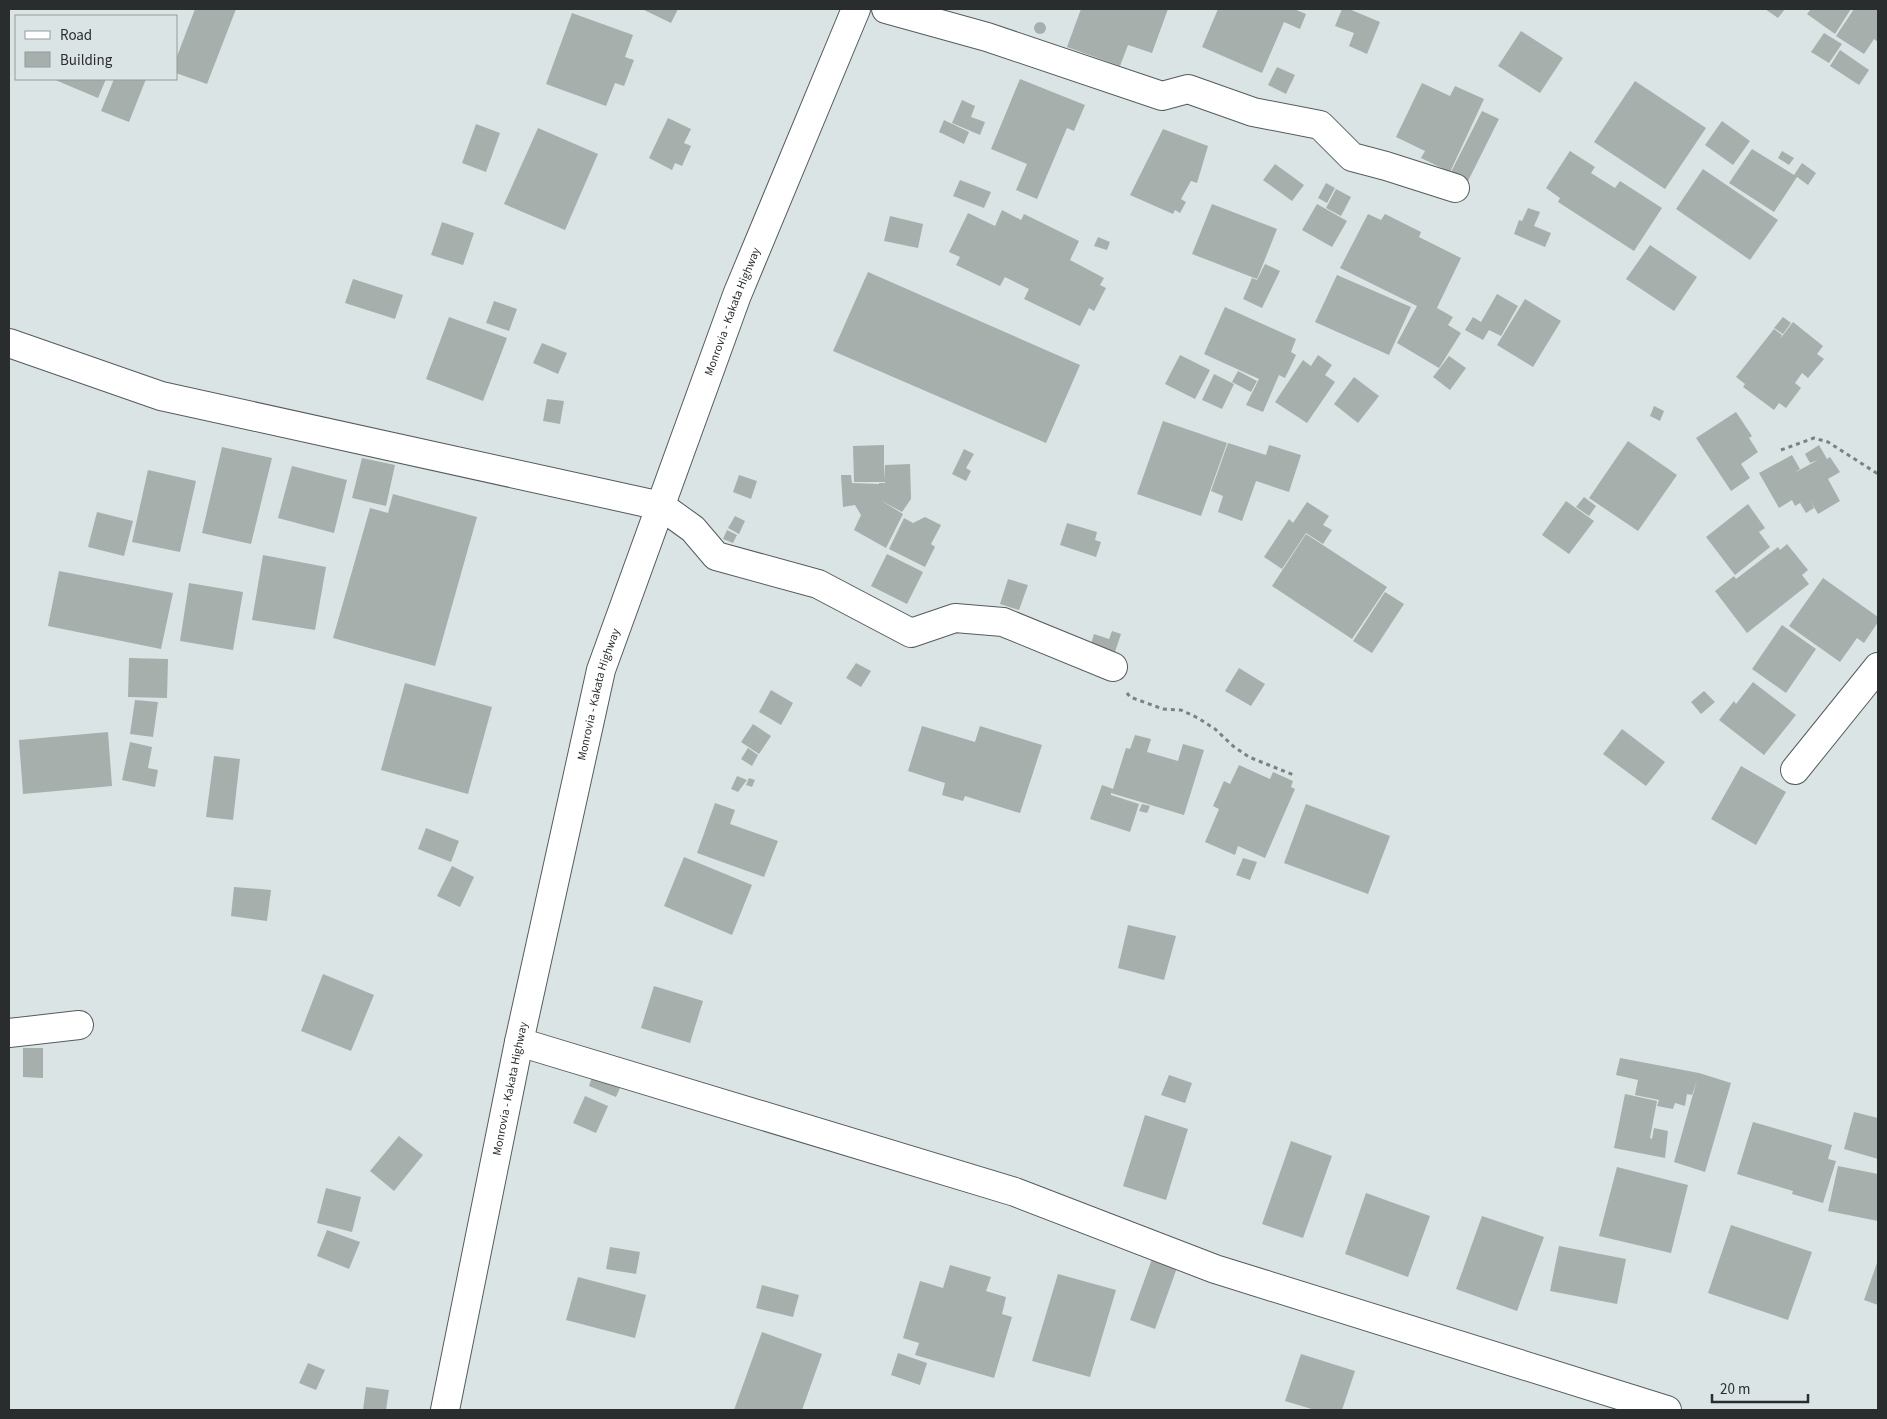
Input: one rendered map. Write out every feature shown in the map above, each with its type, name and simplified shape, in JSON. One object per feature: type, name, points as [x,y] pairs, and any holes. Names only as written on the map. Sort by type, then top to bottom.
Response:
[{"type":"main road","name":"Monrovia - Kakata Highway","points":[[445,1410],[518,1042],[601,670],[738,295],[856,9]]},
{"type":"main road","points":[[886,9],[987,37],[1162,96],[1188,89],[1253,112],[1320,125],[1352,157],[1455,188]]},
{"type":"main road","points":[[9,344],[161,396],[661,506],[693,529],[716,556],[818,584],[910,633],[955,618],[1003,622],[1113,667]]},
{"type":"main road","points":[[1795,770],[1878,667]]},
{"type":"main road","points":[[9,1033],[79,1025]]},
{"type":"main road","points":[[518,1042],[1015,1192],[1215,1269],[1667,1410]]},
{"type":"path","points":[[1780,450],[1814,438],[1828,442],[1878,474]]},
{"type":"path","points":[[1113,667],[1119,684],[1130,697],[1163,709],[1181,710],[1198,718],[1215,729],[1233,746],[1249,757],[1296,776]]},
{"type":"building","points":[[195,9],[236,9],[207,84],[178,74],[178,54]]},
{"type":"building","points":[[642,9],[678,9],[671,23]]},
{"type":"building","points":[[1081,9],[1168,9],[1152,53],[1128,45],[1120,66],[1067,47]]},
{"type":"building","points":[[1218,9],[1294,9],[1306,14],[1300,29],[1284,22],[1262,73],[1202,47]]},
{"type":"building","points":[[1342,9],[1349,9],[1380,22],[1367,54],[1349,46],[1354,33],[1335,26]]},
{"type":"building","points":[[1765,9],[1785,9],[1778,18]]},
{"type":"building","points":[[1811,9],[1851,9],[1835,34],[1807,14]]},
{"type":"building","points":[[1854,9],[1878,9],[1878,42],[1874,39],[1864,54],[1836,36]]},
{"type":"building","points":[[572,13],[633,35],[625,57],[634,60],[624,86],[615,83],[606,106],[546,84]]},
{"type":"building","points":[[1040,22],[1046,28],[1040,34],[1034,28]]},
{"type":"building","points":[[1521,31],[1563,58],[1540,93],[1498,66]]},
{"type":"building","points":[[1824,33],[1842,44],[1829,63],[1811,52]]},
{"type":"building","points":[[1840,50],[1869,70],[1859,85],[1830,66]]},
{"type":"building","points":[[1277,67],[1295,75],[1286,94],[1268,85]]},
{"type":"building","points":[[1020,79],[1085,105],[1074,131],[1067,128],[1037,199],[1016,190],[1027,164],[991,149]]},
{"type":"building","points":[[55,80],[106,80],[98,98]]},
{"type":"building","points":[[114,80],[146,80],[129,122],[101,111]]},
{"type":"building","points":[[1635,81],[1706,128],[1665,189],[1594,142]]},
{"type":"building","points":[[1422,83],[1450,96],[1455,86],[1484,99],[1450,172],[1421,158],[1425,151],[1396,137]]},
{"type":"building","points":[[962,100],[975,106],[971,117],[985,122],[980,135],[952,123]]},
{"type":"building","points":[[1482,111],[1499,119],[1468,181],[1451,172]]},
{"type":"building","points":[[668,118],[691,129],[684,143],[691,146],[682,166],[675,163],[672,170],[649,158]]},
{"type":"building","points":[[944,120],[969,132],[964,144],[939,132]]},
{"type":"building","points":[[1722,121],[1750,141],[1733,165],[1705,145]]},
{"type":"building","points":[[476,124],[500,133],[486,172],[462,163]]},
{"type":"building","points":[[538,128],[598,154],[565,230],[504,204]]},
{"type":"building","points":[[1163,129],[1208,146],[1197,183],[1191,181],[1181,199],[1186,202],[1180,213],[1175,210],[1173,214],[1130,195]]},
{"type":"building","points":[[1752,149],[1794,175],[1802,163],[1816,173],[1808,185],[1797,177],[1774,212],[1729,183]]},
{"type":"building","points":[[1570,151],[1595,167],[1591,173],[1615,188],[1620,181],[1662,208],[1634,251],[1558,202],[1560,198],[1546,188]]},
{"type":"building","points":[[1782,151],[1794,158],[1789,165],[1778,158]]},
{"type":"building","points":[[1275,164],[1304,185],[1292,201],[1263,180]]},
{"type":"building","points":[[1703,169],[1778,220],[1750,260],[1676,209]]},
{"type":"building","points":[[960,180],[991,192],[984,208],[953,196]]},
{"type":"building","points":[[1326,183],[1335,188],[1327,203],[1318,198]]},
{"type":"building","points":[[1336,189],[1351,197],[1341,216],[1326,208]]},
{"type":"building","points":[[1212,204],[1277,229],[1257,279],[1192,254]]},
{"type":"building","points":[[1317,204],[1347,221],[1332,247],[1302,230]]},
{"type":"building","points":[[1528,208],[1540,212],[1534,226],[1551,233],[1545,247],[1514,234],[1519,220],[1522,221]]},
{"type":"building","points":[[1002,210],[1021,220],[1024,214],[1079,241],[1070,260],[1104,278],[1100,285],[1106,288],[1094,311],[1089,308],[1080,326],[1024,299],[1029,289],[1005,277],[1000,286],[956,265],[960,257],[949,252],[968,213],[995,226]]},
{"type":"building","points":[[1368,214],[1381,220],[1385,214],[1421,232],[1419,237],[1461,258],[1434,314],[1437,308],[1453,317],[1448,325],[1461,333],[1439,368],[1397,343],[1417,306],[1340,268]]},
{"type":"building","points":[[890,216],[923,224],[918,248],[884,241]]},
{"type":"building","points":[[442,222],[474,233],[463,265],[431,255]]},
{"type":"building","points":[[1098,237],[1110,242],[1107,250],[1094,246]]},
{"type":"building","points":[[1650,245],[1697,277],[1674,311],[1626,279]]},
{"type":"building","points":[[1265,264],[1280,271],[1262,308],[1243,299],[1252,278],[1257,280]]},
{"type":"building","points":[[868,272],[1080,365],[1046,443],[833,351]]},
{"type":"building","points":[[1337,275],[1411,307],[1389,355],[1315,322]]},
{"type":"building","points":[[353,279],[403,295],[395,319],[345,303]]},
{"type":"building","points":[[1497,294],[1518,306],[1501,336],[1489,330],[1483,340],[1465,330],[1473,317],[1481,322]]},
{"type":"building","points":[[1525,299],[1561,321],[1533,367],[1497,345]]},
{"type":"building","points":[[494,301],[517,309],[509,331],[486,323]]},
{"type":"building","points":[[1225,307],[1296,339],[1291,352],[1296,355],[1285,378],[1279,375],[1263,412],[1246,405],[1259,379],[1204,354]]},
{"type":"building","points":[[449,317],[507,338],[483,401],[426,379]]},
{"type":"building","points":[[1783,317],[1791,323],[1783,334],[1774,328]]},
{"type":"building","points":[[1793,322],[1823,346],[1817,354],[1824,359],[1808,378],[1802,373],[1795,383],[1801,388],[1786,408],[1779,403],[1774,410],[1743,387],[1745,384],[1736,377],[1774,329],[1782,335],[1780,339]]},
{"type":"building","points":[[542,343],[567,353],[558,374],[533,363]]},
{"type":"building","points":[[1180,355],[1210,370],[1195,399],[1165,384]]},
{"type":"building","points":[[1318,355],[1332,365],[1325,375],[1335,382],[1307,423],[1275,402],[1303,360],[1311,366]]},
{"type":"building","points":[[1449,356],[1466,368],[1450,390],[1433,377]]},
{"type":"building","points":[[1238,371],[1257,381],[1251,392],[1232,382]]},
{"type":"building","points":[[1214,374],[1234,384],[1222,409],[1202,400]]},
{"type":"building","points":[[1354,377],[1379,396],[1358,423],[1334,404]]},
{"type":"building","points":[[547,399],[564,401],[560,424],[543,421]]},
{"type":"building","points":[[1654,406],[1664,411],[1660,421],[1650,416]]},
{"type":"building","points":[[1736,412],[1752,436],[1749,438],[1758,452],[1741,464],[1750,478],[1731,491],[1696,438]]},
{"type":"building","points":[[1163,421],[1227,443],[1201,516],[1137,494]]},
{"type":"building","points":[[1628,441],[1677,475],[1638,531],[1589,498]]},
{"type":"building","points":[[1228,443],[1266,455],[1269,445],[1301,455],[1289,492],[1256,481],[1242,521],[1218,512],[1223,496],[1211,491]]},
{"type":"building","points":[[884,445],[884,480],[885,465],[910,464],[911,499],[902,512],[880,500],[903,514],[886,548],[854,530],[861,515],[855,505],[843,507],[841,475],[851,475],[852,483],[885,483],[854,482],[853,446]]},
{"type":"building","points":[[1819,445],[1827,459],[1830,457],[1840,472],[1828,479],[1840,501],[1818,514],[1810,500],[1814,508],[1806,513],[1800,503],[1795,506],[1792,500],[1779,508],[1759,473],[1792,455],[1800,469],[1794,473],[1818,460],[1810,463],[1805,454]]},
{"type":"building","points":[[222,447],[272,458],[251,544],[202,533]]},
{"type":"building","points":[[964,449],[974,454],[966,468],[971,471],[966,481],[952,474]]},
{"type":"building","points":[[362,458],[395,465],[386,506],[352,498]]},
{"type":"building","points":[[292,466],[347,480],[334,533],[278,518]]},
{"type":"building","points":[[148,470],[196,481],[180,552],[132,542]]},
{"type":"building","points":[[739,475],[757,481],[751,499],[733,492]]},
{"type":"building","points":[[393,494],[477,517],[435,666],[333,638],[370,508],[388,513]]},
{"type":"building","points":[[1584,497],[1596,506],[1589,516],[1576,507]]},
{"type":"building","points":[[1566,501],[1594,521],[1569,554],[1542,535]]},
{"type":"building","points":[[1307,502],[1329,516],[1323,525],[1332,530],[1323,544],[1306,533],[1282,569],[1264,557],[1289,519],[1293,523]]},
{"type":"building","points":[[1748,504],[1765,528],[1759,532],[1770,547],[1735,575],[1706,537]]},
{"type":"building","points":[[97,512],[133,521],[124,556],[88,547]]},
{"type":"building","points":[[735,516],[745,521],[739,534],[728,528]]},
{"type":"building","points":[[925,517],[941,525],[931,544],[935,547],[925,567],[889,549],[904,518],[913,523]]},
{"type":"building","points":[[1067,523],[1097,532],[1095,540],[1101,542],[1096,557],[1060,545]]},
{"type":"building","points":[[727,530],[737,535],[733,543],[723,539]]},
{"type":"building","points":[[1306,534],[1387,587],[1352,639],[1272,586]]},
{"type":"building","points":[[1787,544],[1808,570],[1802,575],[1809,584],[1747,633],[1715,591],[1734,576],[1736,579],[1778,547],[1780,550]]},
{"type":"building","points":[[887,554],[923,572],[907,604],[871,586]]},
{"type":"building","points":[[263,555],[326,567],[315,630],[252,620]]},
{"type":"building","points":[[59,571],[173,593],[161,649],[48,626]]},
{"type":"building","points":[[1823,578],[1878,617],[1878,622],[1864,643],[1857,638],[1840,662],[1789,626]]},
{"type":"building","points":[[1008,579],[1028,585],[1019,610],[1000,604]]},
{"type":"building","points":[[189,583],[243,592],[233,650],[180,641]]},
{"type":"building","points":[[1385,592],[1404,604],[1372,653],[1353,641]]},
{"type":"building","points":[[1782,625],[1816,649],[1786,693],[1752,669]]},
{"type":"building","points":[[1112,631],[1121,634],[1113,658],[1089,650],[1094,634],[1109,639]]},
{"type":"building","points":[[129,658],[168,659],[167,698],[128,697]]},
{"type":"building","points":[[856,663],[871,671],[861,687],[846,678]]},
{"type":"building","points":[[1239,668],[1265,684],[1251,706],[1225,691]]},
{"type":"building","points":[[1753,682],[1796,715],[1764,755],[1719,720],[1734,701],[1736,704]]},
{"type":"building","points":[[405,683],[492,707],[468,794],[381,770]]},
{"type":"building","points":[[771,690],[793,703],[781,725],[759,712]]},
{"type":"building","points":[[1704,691],[1715,702],[1701,714],[1691,702]]},
{"type":"building","points":[[135,700],[158,702],[153,737],[130,734]]},
{"type":"building","points":[[753,724],[771,736],[759,754],[741,742]]},
{"type":"building","points":[[922,726],[975,742],[980,726],[1042,745],[1020,813],[965,796],[963,801],[942,795],[945,783],[908,771]]},
{"type":"building","points":[[1622,729],[1665,762],[1646,786],[1603,754]]},
{"type":"building","points":[[108,732],[112,786],[23,794],[19,740]]},
{"type":"building","points":[[1135,735],[1151,739],[1147,752],[1178,761],[1183,744],[1204,750],[1184,815],[1111,793],[1111,795],[1139,804],[1130,832],[1090,819],[1102,785],[1113,789],[1126,748],[1130,749]]},
{"type":"building","points":[[130,742],[152,747],[148,768],[158,770],[155,787],[122,780]]},
{"type":"building","points":[[748,748],[758,755],[752,766],[741,759]]},
{"type":"building","points":[[214,756],[240,759],[233,820],[206,817]]},
{"type":"building","points":[[1239,765],[1270,779],[1273,772],[1293,781],[1291,787],[1295,789],[1265,858],[1238,846],[1235,855],[1205,842],[1219,809],[1213,806],[1224,781],[1230,784]]},
{"type":"building","points":[[1741,766],[1786,792],[1756,845],[1711,819]]},
{"type":"building","points":[[737,776],[747,780],[738,792],[731,789]]},
{"type":"building","points":[[749,778],[755,780],[752,787],[746,785]]},
{"type":"building","points":[[715,803],[735,810],[730,824],[778,841],[764,877],[697,853]]},
{"type":"building","points":[[1142,804],[1150,806],[1147,813],[1139,811]]},
{"type":"building","points":[[1306,804],[1390,836],[1368,894],[1284,863]]},
{"type":"building","points":[[426,828],[459,841],[451,862],[418,849]]},
{"type":"building","points":[[684,857],[752,885],[732,935],[664,906]]},
{"type":"building","points":[[1243,858],[1257,862],[1250,880],[1236,875]]},
{"type":"building","points":[[452,866],[474,877],[460,907],[437,896]]},
{"type":"building","points":[[234,887],[271,890],[267,921],[231,916]]},
{"type":"building","points":[[1128,925],[1176,936],[1164,980],[1118,968]]},
{"type":"building","points":[[323,974],[374,995],[351,1051],[301,1031]]},
{"type":"building","points":[[654,986],[703,1001],[690,1043],[641,1028]]},
{"type":"building","points":[[23,1048],[43,1048],[43,1078],[23,1077]]},
{"type":"building","points":[[1620,1058],[1699,1073],[1731,1083],[1705,1172],[1674,1162],[1697,1080],[1692,1095],[1687,1094],[1685,1106],[1675,1103],[1673,1109],[1657,1106],[1659,1100],[1635,1095],[1638,1080],[1616,1075]]},
{"type":"building","points":[[1169,1075],[1192,1083],[1185,1103],[1161,1095]]},
{"type":"building","points":[[592,1077],[620,1088],[616,1097],[589,1086]]},
{"type":"building","points":[[1625,1094],[1657,1101],[1650,1138],[1652,1139],[1654,1128],[1668,1131],[1665,1158],[1614,1148]]},
{"type":"building","points":[[585,1096],[608,1106],[596,1133],[573,1123]]},
{"type":"building","points":[[1854,1112],[1878,1118],[1878,1159],[1844,1149]]},
{"type":"building","points":[[1145,1115],[1188,1129],[1166,1200],[1123,1186]]},
{"type":"building","points":[[1753,1122],[1832,1145],[1828,1159],[1836,1161],[1823,1203],[1792,1194],[1793,1191],[1737,1174]]},
{"type":"building","points":[[399,1136],[423,1155],[394,1191],[370,1171]]},
{"type":"building","points":[[1291,1141],[1332,1156],[1303,1238],[1262,1224]]},
{"type":"building","points":[[1838,1166],[1878,1174],[1878,1221],[1828,1211]]},
{"type":"building","points":[[1617,1167],[1688,1185],[1671,1253],[1599,1236]]},
{"type":"building","points":[[326,1188],[361,1197],[352,1232],[317,1223]]},
{"type":"building","points":[[1366,1193],[1430,1216],[1408,1277],[1345,1254]]},
{"type":"building","points":[[1482,1216],[1544,1237],[1517,1311],[1456,1289]]},
{"type":"building","points":[[1731,1225],[1812,1252],[1788,1320],[1708,1293]]},
{"type":"building","points":[[327,1230],[360,1242],[349,1269],[317,1256]]},
{"type":"building","points":[[1559,1246],[1626,1259],[1617,1304],[1550,1291]]},
{"type":"building","points":[[610,1247],[640,1252],[636,1274],[606,1269]]},
{"type":"building","points":[[1153,1256],[1178,1265],[1155,1329],[1130,1320]]},
{"type":"building","points":[[1878,1260],[1878,1305],[1864,1300]]},
{"type":"building","points":[[950,1265],[991,1277],[986,1291],[1006,1297],[1002,1314],[1012,1317],[994,1378],[915,1355],[919,1343],[903,1338],[920,1281],[943,1288]]},
{"type":"building","points":[[1058,1274],[1116,1290],[1090,1377],[1032,1361]]},
{"type":"building","points":[[578,1277],[646,1295],[635,1338],[566,1320]]},
{"type":"building","points":[[762,1285],[799,1295],[793,1317],[756,1308]]},
{"type":"building","points":[[762,1332],[822,1354],[802,1410],[734,1410]]},
{"type":"building","points":[[898,1353],[927,1363],[920,1385],[891,1375]]},
{"type":"building","points":[[1301,1354],[1355,1371],[1342,1410],[1315,1410],[1285,1401]]},
{"type":"building","points":[[308,1363],[325,1370],[316,1390],[299,1383]]},
{"type":"building","points":[[366,1387],[389,1390],[386,1410],[363,1410]]}]
